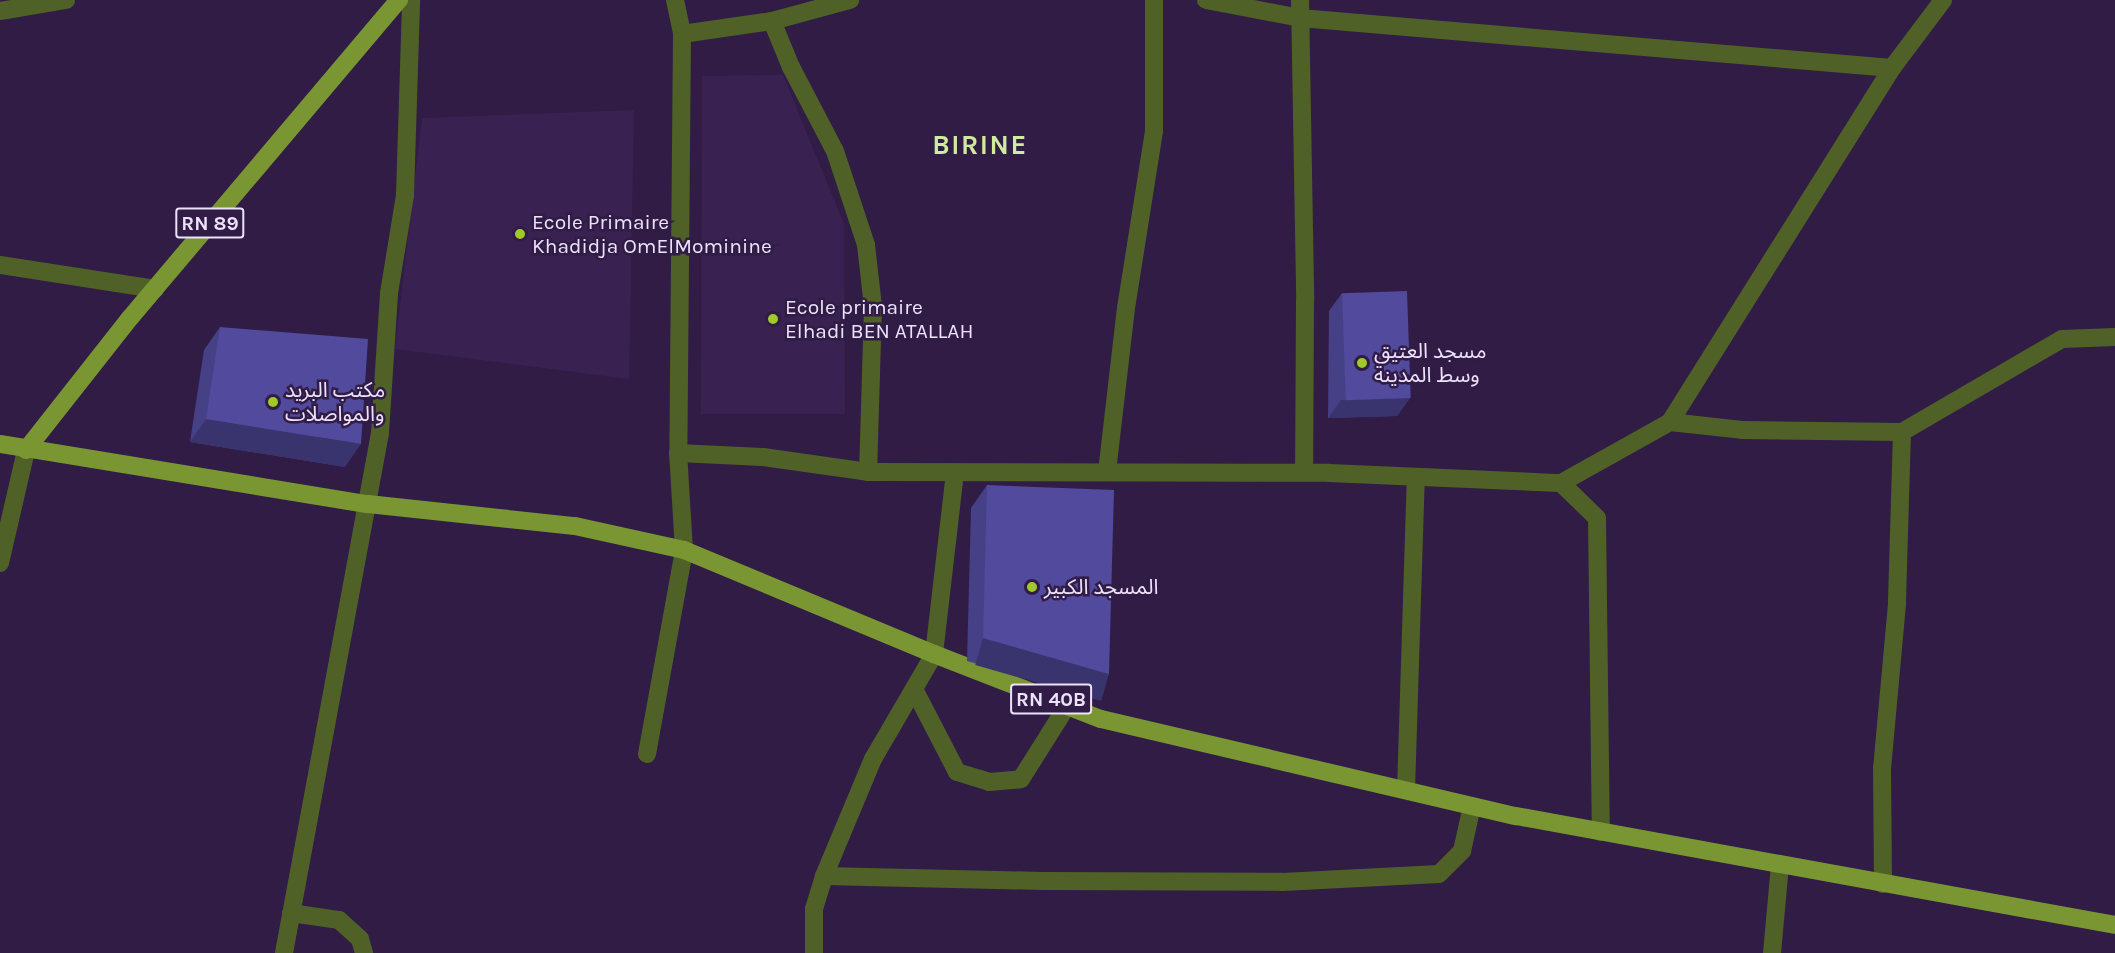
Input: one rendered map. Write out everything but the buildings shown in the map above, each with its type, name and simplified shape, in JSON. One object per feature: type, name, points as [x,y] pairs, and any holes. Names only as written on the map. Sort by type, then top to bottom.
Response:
[{"type":"main road","name":"RN 89","points":[[26,450],[154,289],[399,0]]},
{"type":"main road","name":"RN 40B","points":[[0,444],[368,504],[575,526],[684,550],[934,654],[1101,719],[1472,806],[1601,832],[2115,925]]},
{"type":"street","points":[[0,11],[66,0]]},
{"type":"street","points":[[284,953],[380,433],[389,292],[405,195],[411,0]]},
{"type":"street","points":[[647,754],[684,550],[678,453],[682,34],[675,0]]},
{"type":"street","points":[[682,34],[772,21],[850,0]]},
{"type":"street","points":[[1107,472],[1126,308],[1154,130],[1154,0]]},
{"type":"street","points":[[1206,0],[1892,68]]},
{"type":"street","points":[[678,453],[763,457],[868,472],[1304,472],[1562,483],[1670,422],[1892,68],[1943,0]]},
{"type":"street","points":[[1300,9],[1305,300],[1304,472]]},
{"type":"street","points":[[772,21],[791,67],[835,151],[866,245],[873,306],[868,472]]},
{"type":"street","points":[[0,265],[154,289]]},
{"type":"street","points":[[1670,422],[1742,430],[1902,432],[2062,339],[2115,337]]},
{"type":"street","points":[[1883,884],[1882,768],[1897,604],[1902,432]]},
{"type":"street","points":[[0,563],[26,450]]},
{"type":"street","points":[[814,953],[814,909],[824,876],[873,759],[934,654],[954,472]]},
{"type":"street","points":[[1406,790],[1416,477]]},
{"type":"street","points":[[1562,483],[1597,518],[1601,832]]},
{"type":"street","points":[[914,689],[957,772],[989,782],[1021,779],[1067,706]]},
{"type":"street","points":[[824,876],[1042,881],[1282,882],[1439,874],[1462,851],[1472,806]]},
{"type":"street","points":[[1772,953],[1780,865]]},
{"type":"street","points":[[291,913],[339,920],[360,939],[364,953]]},
{"type":"shaded area","name":"Ecole primaire Elhadi BEN ATALLAH","points":[[783,75],[844,224],[845,414],[701,414],[702,76]]},
{"type":"shaded area","name":"Ecole Primaire Khadidja OmElMominine","points":[[634,110],[629,379],[395,349],[422,118]]},
{"type":"place","name":"Ecole Primaire Khadidja OmElMominine","points":[[520,234]]},
{"type":"place","name":"Ecole primaire Elhadi BEN ATALLAH","points":[[773,319]]},
{"type":"place","name":"مسجد العتيق وسط المدينة","points":[[1362,363]]},
{"type":"place","name":"مكتب البريد والمواصلات","points":[[273,402]]},
{"type":"place","name":"المسجد الكبير","points":[[1032,587]]},
{"type":"district","name":"BIRINE","points":[[980,146]]}]
